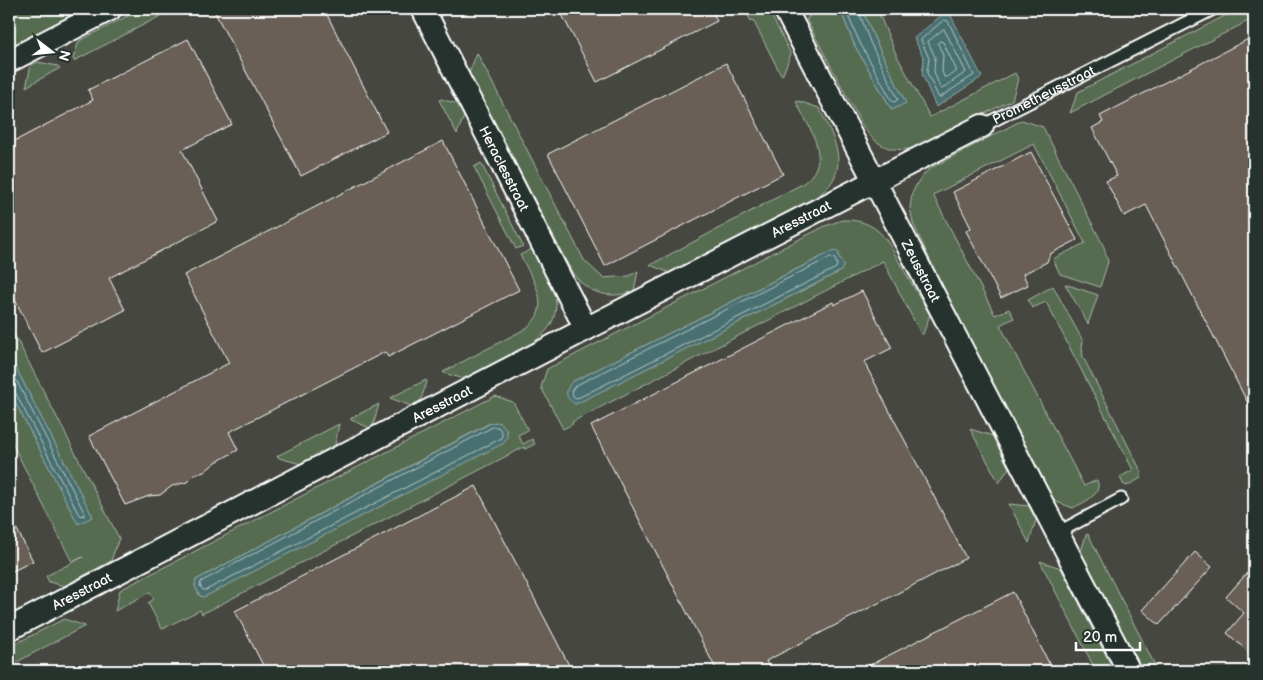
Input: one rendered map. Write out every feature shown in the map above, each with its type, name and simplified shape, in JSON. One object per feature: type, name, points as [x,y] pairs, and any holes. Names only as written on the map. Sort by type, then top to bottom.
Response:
[{"type":"street","points":[[9,61],[110,9]]},
{"type":"street","name":"Heraclesstraat","points":[[422,9],[586,329]]},
{"type":"street","name":"Zeusstraat","points":[[785,9],[1128,671]]},
{"type":"street","name":"Prometheusstraat","points":[[874,181],[982,126]]},
{"type":"street","name":"Aresstraat","points":[[9,628],[874,181]]},
{"type":"lane","name":"Prometheusstraat","points":[[982,126],[1213,9]]},
{"type":"lane","points":[[1057,533],[1121,499]]},
{"type":"shaded area","points":[[9,9],[1254,9],[1254,671],[9,671]]},
{"type":"green space","points":[[9,9],[92,9],[9,51]]},
{"type":"green space","points":[[141,9],[174,9],[74,61],[73,58],[79,41]]},
{"type":"green space","points":[[744,9],[768,9],[791,54],[783,74],[781,75],[753,20],[751,21]]},
{"type":"green space","points":[[806,9],[840,9],[855,46],[892,110],[905,102],[862,9],[877,9],[896,54],[930,117],[1015,73],[1018,79],[1012,100],[957,129],[919,146],[895,149],[883,146],[872,138],[862,125],[806,19],[809,17]]},
{"type":"green space","points":[[1238,9],[1254,9],[1254,18],[1070,113],[1078,92]]},
{"type":"green space","points":[[477,53],[584,260],[603,278],[629,276],[638,271],[634,291],[616,295],[600,293],[585,286],[572,272],[469,73]]},
{"type":"green space","points":[[38,62],[60,68],[26,87],[31,65]]},
{"type":"green space","points":[[439,100],[461,105],[465,114],[457,134]]},
{"type":"green space","points":[[796,102],[819,108],[835,145],[838,156],[837,168],[834,179],[826,189],[813,199],[670,273],[650,265],[802,184],[812,175],[817,165],[816,144]]},
{"type":"green space","points":[[1022,120],[1043,127],[1104,247],[1108,262],[1100,287],[1060,274],[1053,259],[1085,243],[1034,144],[933,195],[995,315],[1009,309],[1014,318],[1000,325],[1084,486],[1097,480],[1098,485],[1095,494],[1073,508],[1051,500],[945,293],[913,223],[910,208],[912,193],[919,180],[929,169]]},
{"type":"green space","points":[[481,163],[523,246],[516,249],[474,167]]},
{"type":"green space","points":[[842,220],[855,221],[865,223],[880,233],[892,248],[930,315],[923,334],[921,334],[883,261],[572,422],[573,424],[563,429],[541,387],[547,369],[825,226]],"holes":[[[833,251],[839,254],[841,271],[575,404],[572,382]]]},
{"type":"green space","points":[[534,248],[554,289],[555,315],[551,324],[544,333],[527,347],[464,379],[444,373],[525,329],[534,321],[539,312],[538,293],[535,283],[520,255]]},
{"type":"green space","points":[[1065,284],[1098,295],[1088,324]]},
{"type":"green space","points":[[1053,286],[1083,341],[1083,357],[1141,471],[1141,478],[1127,486],[1123,484],[1120,477],[1133,470],[1046,302],[1032,308],[1028,300]]},
{"type":"green space","points":[[9,324],[119,538],[111,561],[64,586],[49,582],[46,576],[83,557],[72,562],[9,437],[9,390],[78,523],[92,516],[9,355]]},
{"type":"green space","points":[[426,380],[420,402],[411,406],[390,398]]},
{"type":"green space","points":[[495,396],[513,402],[528,430],[518,435],[523,444],[532,439],[535,444],[525,449],[524,447],[202,614],[200,610],[162,629],[148,603],[154,599],[150,592],[115,611],[120,590]],"holes":[[[500,423],[507,431],[200,596],[195,586],[196,580],[488,424]]]},
{"type":"green space","points":[[379,404],[373,426],[370,428],[351,420],[351,418]]},
{"type":"green space","points":[[339,424],[335,446],[301,464],[277,456]]},
{"type":"green space","points":[[970,429],[993,436],[1009,468],[999,483]]},
{"type":"green space","points":[[1009,504],[1029,506],[1036,520],[1029,543]]},
{"type":"green space","points":[[1088,534],[1158,671],[1140,671],[1080,555],[1086,535]]},
{"type":"green space","points":[[1040,561],[1061,568],[1114,671],[1096,671]]},
{"type":"green space","points":[[64,619],[85,626],[9,666],[9,647]]},
{"type":"water","points":[[840,9],[862,9],[906,103],[892,110],[855,46]]},
{"type":"water","points":[[948,10],[982,77],[936,107],[922,74],[924,59],[914,38]]},
{"type":"water","points":[[836,251],[840,254],[838,255],[844,265],[841,271],[582,401],[575,404],[569,399],[567,391],[572,382]]},
{"type":"water","points":[[9,355],[93,517],[78,524],[9,390]]},
{"type":"water","points":[[497,422],[502,424],[506,430],[507,437],[504,443],[204,597],[200,596],[195,586],[196,580],[491,423]]},
{"type":"building","points":[[213,9],[324,9],[387,132],[301,176]]},
{"type":"building","points":[[559,9],[711,9],[717,21],[597,82]]},
{"type":"building","points":[[1254,36],[1254,415],[1146,205],[1124,216],[1106,181],[1117,176],[1092,128],[1103,122],[1100,116]]},
{"type":"building","points":[[188,39],[232,124],[182,150],[218,221],[109,278],[125,310],[42,353],[9,288],[9,144],[93,100],[88,90]]},
{"type":"building","points":[[726,63],[783,174],[605,266],[548,154]]},
{"type":"building","points":[[443,141],[519,290],[388,357],[385,352],[229,432],[238,450],[216,462],[204,472],[194,475],[187,482],[172,486],[160,495],[149,496],[125,505],[89,436],[229,363],[184,275]]},
{"type":"building","points":[[1031,152],[1077,240],[1050,254],[1047,262],[1023,274],[1028,285],[1001,298],[966,231],[971,228],[953,192]]},
{"type":"building","points":[[862,291],[892,348],[864,362],[966,558],[766,661],[771,671],[717,671],[591,426],[833,302],[834,305]]},
{"type":"building","points":[[476,486],[572,671],[266,671],[235,611]]},
{"type":"building","points":[[9,514],[33,561],[9,573]]},
{"type":"building","points":[[1195,552],[1212,567],[1159,625],[1142,610]]},
{"type":"building","points":[[1254,565],[1254,657],[1227,633],[1244,613],[1226,597]]},
{"type":"building","points":[[1013,592],[1053,671],[858,671]]}]
